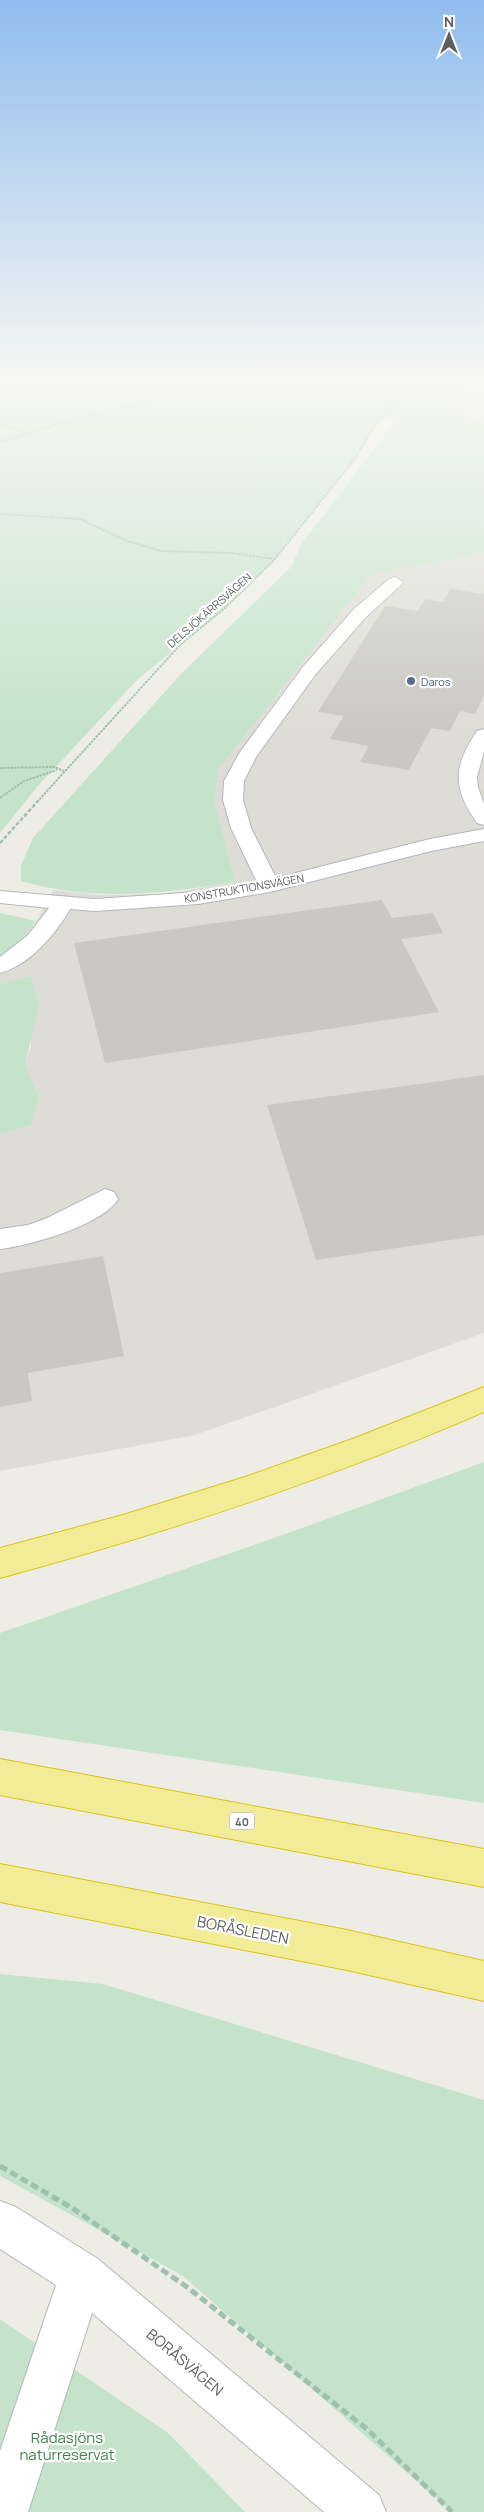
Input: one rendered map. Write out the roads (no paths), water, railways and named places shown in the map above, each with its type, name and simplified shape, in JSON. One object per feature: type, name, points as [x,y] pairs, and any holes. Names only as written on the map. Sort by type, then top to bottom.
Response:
[{"type":"highway","points":[[0,1563],[92,1540],[230,1496],[410,1431],[484,1399]]},
{"type":"highway","name":"40","points":[[0,1777],[484,1868]]},
{"type":"highway","name":"BORÅSLEDEN","points":[[0,1883],[347,1950],[484,1981]]},
{"type":"highway","points":[[347,1950],[484,2002]]},
{"type":"street","points":[[270,886],[241,828],[233,800],[234,781],[247,756],[309,671],[360,613],[395,582]]},
{"type":"street","points":[[483,833],[471,803],[465,776],[484,735]]},
{"type":"street","name":"KONSTRUKTIONSVÄGEN","points":[[0,897],[95,905],[198,898],[270,886],[483,833]]},
{"type":"street","points":[[0,966],[24,950],[44,932],[63,903]]},
{"type":"street","points":[[0,1239],[38,1232],[74,1218],[105,1199]]},
{"type":"street","name":"BORÅSVÄGEN","points":[[0,2223],[82,2275],[362,2512]]},
{"type":"street","points":[[5,2508],[82,2275]]},
{"type":"place","name":"Daros","points":[[411,681]]},
{"type":"park label","name":"Rådasjöns naturreservat","points":[[67,2446]]}]
